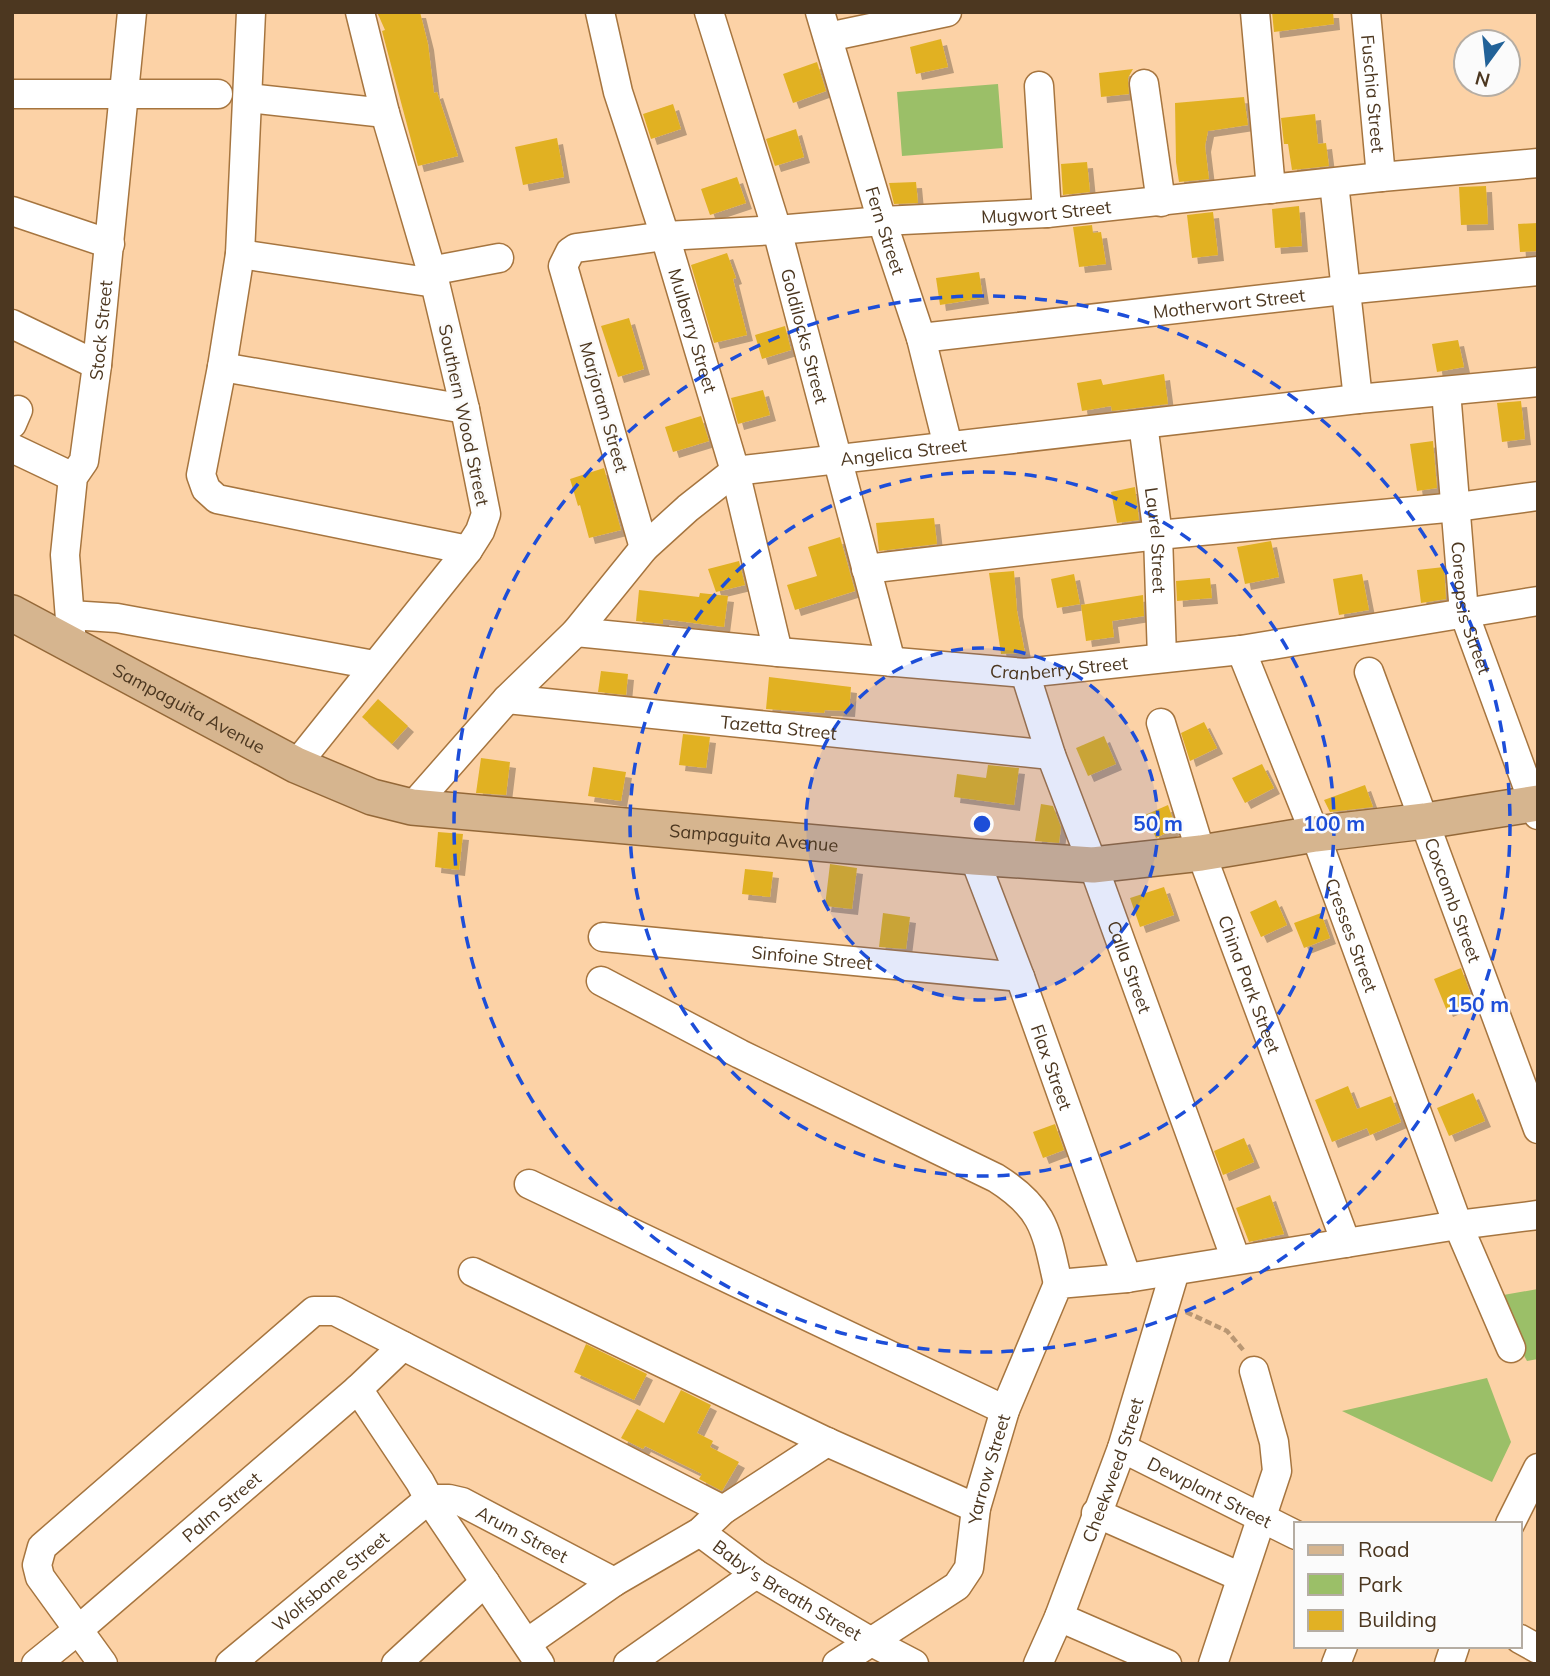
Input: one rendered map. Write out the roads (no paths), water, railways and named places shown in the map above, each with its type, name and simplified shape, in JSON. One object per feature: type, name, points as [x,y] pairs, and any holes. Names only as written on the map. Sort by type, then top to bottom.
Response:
[{"type":"main road","name":"Sampaguita Avenue","points":[[12,613],[71,630],[296,765],[372,797],[412,807],[974,858],[1093,865],[1201,853],[1315,834],[1536,807]]},
{"type":"street","name":"Stock Street","points":[[71,630],[65,555],[73,477],[84,461],[97,365],[132,12]]},
{"type":"street","points":[[251,12],[240,254],[201,475],[206,489],[218,499],[468,550]]},
{"type":"street","name":"Southern Wood Street","points":[[296,765],[468,550],[480,531],[486,514],[466,409],[433,277],[385,113],[359,12]]},
{"type":"street","name":"Mulberry Street","points":[[600,12],[618,92],[665,236],[735,471],[778,652]]},
{"type":"street","name":"Goldilocks Street","points":[[709,12],[777,230],[891,662]]},
{"type":"street","points":[[824,25],[947,12]]},
{"type":"street","points":[[1255,12],[1271,189]]},
{"type":"street","name":"Fuschia Street","points":[[1366,12],[1381,177]]},
{"type":"street","name":"Fern Street","points":[[824,25],[882,221],[921,338],[948,446]]},
{"type":"street","points":[[1144,84],[1161,202]]},
{"type":"street","points":[[1039,86],[1047,213]]},
{"type":"street","points":[[12,94],[218,94]]},
{"type":"street","points":[[249,98],[385,113]]},
{"type":"street","name":"Mugwort Street","points":[[563,266],[570,252],[576,248],[665,236],[1047,213],[1538,163]]},
{"type":"street","points":[[1334,183],[1358,400]]},
{"type":"street","points":[[12,211],[110,244]]},
{"type":"street","points":[[240,254],[433,277],[499,258]]},
{"type":"street","name":"Marjoram Street","points":[[563,266],[644,548]]},
{"type":"street","name":"Motherwort Street","points":[[921,338],[1538,271]]},
{"type":"street","points":[[12,324],[97,365]]},
{"type":"street","points":[[222,367],[466,409]]},
{"type":"street","name":"Angelica Street","points":[[735,471],[1538,382]]},
{"type":"street","name":"Coreopsis Street","points":[[1446,391],[1464,613],[1536,807]]},
{"type":"street","name":"Laurel Street","points":[[1143,424],[1158,535],[1162,658]]},
{"type":"street","points":[[12,448],[73,477]]},
{"type":"street","points":[[412,807],[506,699],[576,632],[644,548],[688,508],[735,471]]},
{"type":"street","points":[[866,569],[1158,535],[1457,507],[1538,496]]},
{"type":"street","name":"Cranberry Street","points":[[576,632],[1025,673],[1241,649],[1538,601]]},
{"type":"street","points":[[71,630],[117,618],[374,665]]},
{"type":"street","name":"Cresses Street","points":[[1241,649],[1315,834],[1458,1225],[1511,1348]]},
{"type":"street","name":"Coxcomb Street","points":[[1369,672],[1538,1129]]},
{"type":"street","name":"Calla Street","points":[[1025,673],[1051,755],[1236,1260]]},
{"type":"street","name":"Tazetta Street","points":[[506,699],[1051,755]]},
{"type":"street","name":"China Park Street","points":[[1161,723],[1201,853],[1346,1242]]},
{"type":"street","name":"Flax Street","points":[[974,858],[1020,977],[1127,1278]]},
{"type":"street","name":"Sinfoine Street","points":[[603,937],[1020,977]]},
{"type":"street","points":[[601,981],[740,1054],[996,1178],[1015,1190],[1041,1220],[1058,1284],[1127,1278],[1346,1242],[1538,1215]]},
{"type":"street","points":[[529,1184],[1005,1410]]},
{"type":"street","name":"Cheekweed Street","points":[[1038,1664],[1059,1617],[1122,1448],[1175,1271]]},
{"type":"street","points":[[472,1272],[827,1442],[976,1508]]},
{"type":"street","name":"Yarrow Street","points":[[837,1664],[957,1586],[964,1578],[969,1568],[976,1508],[1005,1410],[1058,1284]]},
{"type":"street","points":[[103,1664],[40,1577],[37,1565],[42,1547],[314,1311],[335,1311],[723,1510]]},
{"type":"street","name":"Palm Street","points":[[36,1664],[358,1389],[403,1346]]},
{"type":"street","points":[[1213,1664],[1277,1471],[1274,1442],[1254,1371]]},
{"type":"street","points":[[358,1389],[533,1653],[614,1582],[700,1532],[723,1510],[827,1442]]},
{"type":"street","name":"Dewplant Street","points":[[1122,1448],[1294,1534]]},
{"type":"street","points":[[1511,1522],[1538,1468]]},
{"type":"street","name":"Arum Street","points":[[429,1499],[462,1502],[614,1582]]},
{"type":"street","name":"Wolfsbane Street","points":[[230,1664],[429,1499]]},
{"type":"street","points":[[1096,1513],[1241,1577]]},
{"type":"street","name":"Baby's Breath Street","points":[[700,1532],[756,1574],[914,1664]]},
{"type":"street","points":[[628,1664],[756,1574]]},
{"type":"street","points":[[396,1664],[485,1582]]},
{"type":"street","points":[[1059,1617],[1167,1664]]},
{"type":"street","points":[[1522,1640],[1538,1648]]}]
